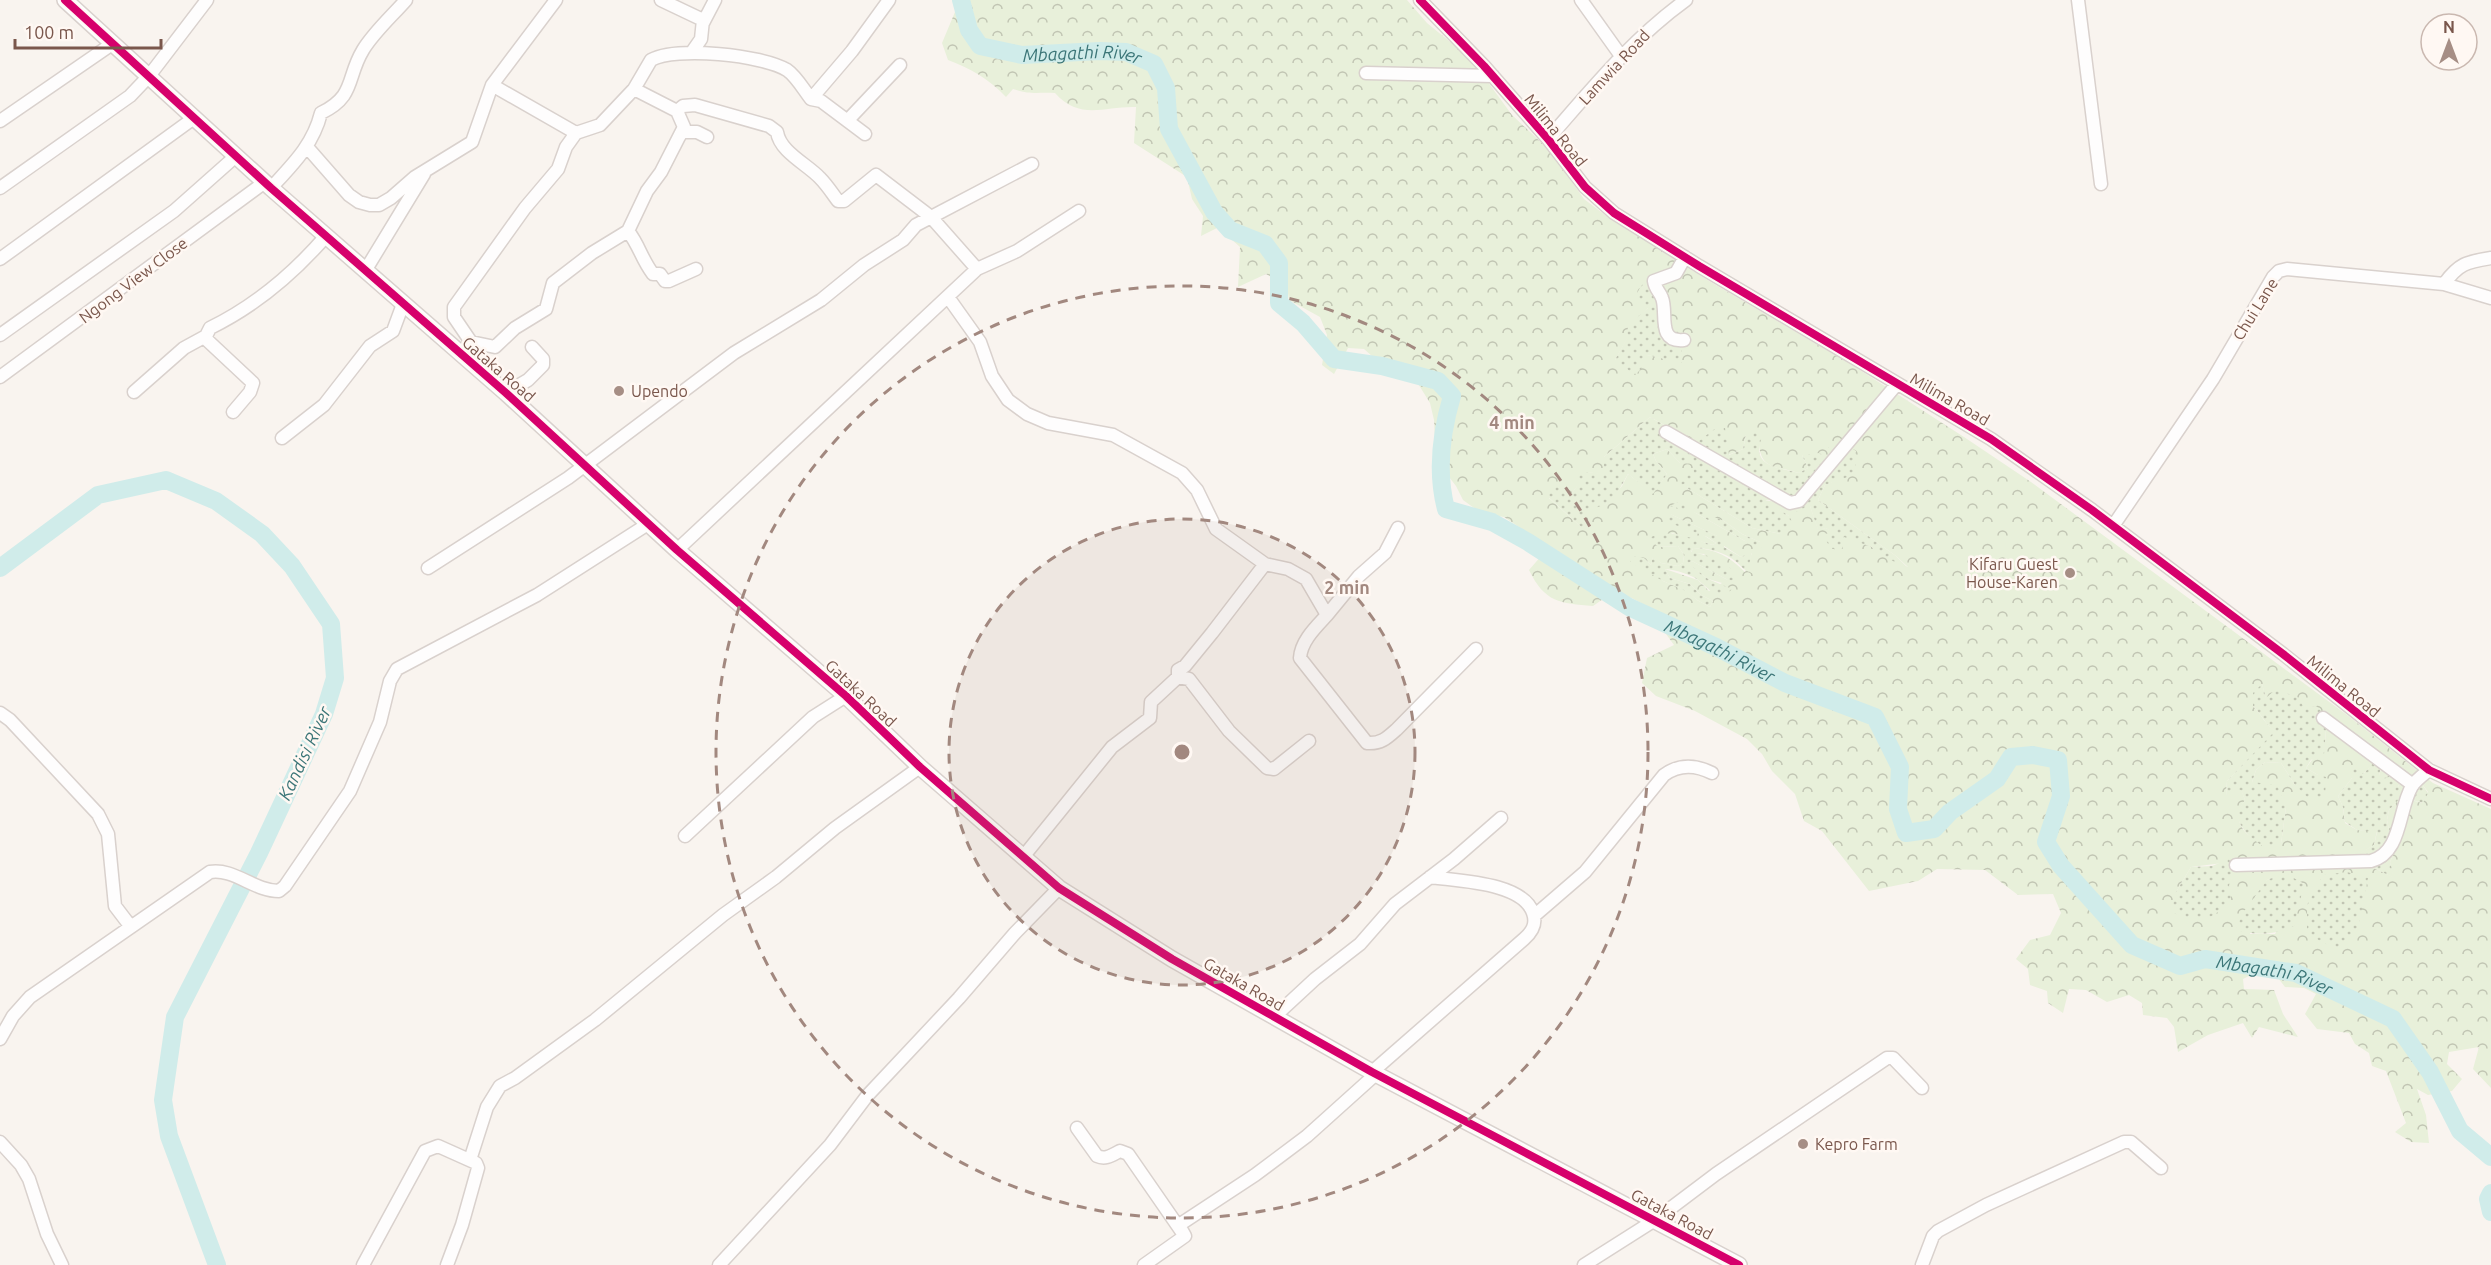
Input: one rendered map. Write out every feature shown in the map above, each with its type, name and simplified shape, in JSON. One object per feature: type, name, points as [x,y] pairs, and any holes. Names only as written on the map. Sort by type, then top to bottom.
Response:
[{"type":"street","name":"Gataka Road","points":[[65,0],[403,304],[466,348],[506,393],[583,465],[677,550],[846,696],[920,767],[1059,888],[1172,959],[1374,1073],[1739,1265]]},
{"type":"street","points":[[0,188],[130,96],[149,76],[207,0]]},
{"type":"street","name":"Ngong View Close","points":[[0,377],[268,185],[307,147],[321,113],[345,96],[363,49],[406,0]]},
{"type":"street","points":[[307,147],[349,195],[370,205],[380,205],[426,170],[472,142],[492,85],[556,0]]},
{"type":"street","points":[[661,0],[700,17],[703,23]]},
{"type":"street","points":[[692,52],[701,39],[703,23],[715,0]]},
{"type":"street","points":[[810,99],[852,51],[889,0]]},
{"type":"street","name":"Milima Road","points":[[1420,0],[1493,76],[1598,201],[1685,258],[1991,439],[2113,526],[2283,654],[2429,770],[2491,799]]},
{"type":"street","points":[[1581,0],[1621,56]]},
{"type":"street","name":"Lamwia Road","points":[[1548,139],[1621,56],[1671,4],[1686,0]]},
{"type":"street","points":[[2078,0],[2101,184]]},
{"type":"street","points":[[0,121],[112,44]]},
{"type":"street","points":[[707,137],[697,132],[682,132],[661,172],[646,191],[628,231],[592,253],[553,283],[546,309],[515,328],[495,348],[466,348],[454,316],[454,307],[525,208],[558,169],[566,147],[576,133],[600,125],[634,89],[651,60],[670,54],[692,52],[770,61],[790,72],[810,99],[820,101],[865,134]]},
{"type":"street","points":[[848,120],[900,65]]},
{"type":"street","points":[[1366,73],[1493,76]]},
{"type":"street","points":[[492,85],[576,133]]},
{"type":"street","points":[[634,89],[677,111],[684,127],[672,151]]},
{"type":"street","points":[[677,111],[682,106],[695,105],[769,126],[777,132],[778,139],[792,155],[822,180],[838,201],[844,201],[876,175],[931,217],[977,269]]},
{"type":"street","points":[[0,259],[194,118]]},
{"type":"street","points":[[0,335],[174,212],[236,156]]},
{"type":"street","points":[[428,568],[568,478],[734,353],[821,300],[864,265],[903,240],[916,225],[1032,164]]},
{"type":"street","points":[[365,271],[426,170]]},
{"type":"street","points":[[677,550],[977,269],[1017,251],[1079,212]]},
{"type":"street","points":[[628,231],[653,274],[660,274],[669,281],[696,269]]},
{"type":"street","points":[[134,392],[184,348],[206,336],[210,328],[259,299],[291,274],[326,236]]},
{"type":"street","points":[[1684,340],[1670,336],[1665,331],[1663,300],[1655,288],[1654,281],[1676,273],[1685,258]]},
{"type":"street","points":[[2444,284],[2454,270],[2462,265],[2491,258]]},
{"type":"street","name":"Chui Lane","points":[[2113,526],[2212,379],[2273,277],[2279,271],[2287,269],[2444,284],[2491,298]]},
{"type":"street","points":[[948,297],[980,342],[992,376],[1008,400],[1027,414],[1048,423],[1113,435],[1182,473],[1197,490],[1216,529],[1265,564],[1288,569],[1306,579],[1328,615]]},
{"type":"street","points":[[282,438],[324,405],[370,346],[393,331],[403,304]]},
{"type":"street","points":[[206,336],[207,340],[253,383],[250,392],[233,412]]},
{"type":"street","points":[[506,393],[528,380],[543,365],[543,359],[532,348]]},
{"type":"street","points":[[1666,432],[1790,503],[1795,503],[1896,384]]},
{"type":"street","points":[[0,1039],[13,1016],[30,997],[210,872],[226,872],[260,888],[279,891],[285,886],[350,791],[380,722],[390,681],[397,669],[537,595],[648,524]]},
{"type":"street","points":[[1398,528],[1385,553],[1359,576],[1313,630],[1300,650],[1300,658],[1367,743],[1377,744],[1397,729],[1476,649]]},
{"type":"street","points":[[1023,857],[1112,747],[1150,718],[1151,702],[1178,677],[1178,670],[1185,666],[1265,564]]},
{"type":"street","points":[[1178,677],[1189,679],[1229,731],[1267,768],[1274,768],[1309,741]]},
{"type":"street","points":[[685,836],[813,717],[846,696]]},
{"type":"street","points":[[0,713],[10,720],[98,814],[108,834],[115,906],[131,927]]},
{"type":"street","points":[[2323,718],[2413,785]]},
{"type":"street","points":[[470,1160],[487,1107],[500,1086],[515,1078],[595,1020],[723,915],[777,877],[836,828],[920,767]]},
{"type":"street","points":[[1185,1236],[1179,1225],[1255,1175],[1307,1136],[1531,933],[1534,916],[1585,872],[1664,775],[1672,770],[1691,767],[1703,768],[1712,773]]},
{"type":"street","points":[[2236,865],[2371,861],[2380,858],[2390,848],[2413,785],[2429,770]]},
{"type":"street","points":[[1274,1017],[1315,980],[1360,945],[1395,904],[1502,818]]},
{"type":"street","points":[[1430,877],[1509,891],[1522,898],[1534,916]]},
{"type":"street","points":[[719,1265],[830,1145],[867,1096],[959,998],[1015,933],[1059,888]]},
{"type":"street","points":[[1584,1265],[1655,1220],[1716,1174],[1890,1057],[1922,1088]]},
{"type":"street","points":[[1077,1128],[1097,1156],[1101,1158],[1120,1151],[1128,1154],[1185,1236]]},
{"type":"street","points":[[0,1142],[21,1165],[29,1179],[47,1234],[62,1265]]},
{"type":"street","points":[[1922,1265],[1933,1236],[1938,1231],[1986,1205],[2124,1142],[2132,1142],[2161,1168]]},
{"type":"street","points":[[363,1265],[425,1151],[438,1146],[476,1163],[478,1176],[447,1265]]},
{"type":"street","points":[[1144,1265],[1185,1236]]},
{"type":"green space","points":[[960,0],[1407,0],[1427,23],[1471,59],[1512,115],[1550,151],[1584,199],[1605,215],[1709,281],[1852,365],[1964,437],[2031,482],[2347,715],[2433,783],[2491,809],[2491,1088],[2473,1069],[2479,1047],[2449,1052],[2447,1064],[2462,1079],[2452,1091],[2428,1095],[2417,1089],[2426,1115],[2429,1143],[2411,1142],[2395,1132],[2406,1123],[2386,1071],[2372,1066],[2369,1053],[2355,1044],[2349,1033],[2317,1029],[2305,1014],[2316,994],[2304,988],[2285,987],[2265,961],[2253,974],[2243,979],[2244,989],[2274,990],[2283,1014],[2298,1037],[2259,1027],[2252,1038],[2243,1023],[2208,1035],[2178,1052],[2174,1027],[2167,1018],[2143,1015],[2142,1003],[2129,995],[2107,1002],[2086,990],[2069,989],[2063,1013],[2048,1003],[2047,991],[2030,985],[2028,969],[2016,959],[2030,940],[2050,935],[2061,913],[2053,894],[2018,895],[1985,870],[1937,869],[1918,881],[1869,891],[1822,831],[1804,821],[1795,794],[1772,771],[1762,754],[1747,739],[1695,711],[1656,696],[1642,683],[1647,658],[1674,645],[1645,605],[1616,590],[1593,606],[1562,602],[1541,589],[1529,570],[1549,547],[1504,517],[1481,513],[1463,500],[1456,486],[1436,460],[1434,420],[1430,403],[1417,382],[1392,374],[1364,349],[1348,348],[1334,374],[1322,365],[1327,335],[1320,317],[1289,300],[1287,286],[1266,274],[1238,287],[1240,247],[1231,239],[1229,222],[1201,236],[1203,216],[1192,199],[1187,177],[1134,143],[1136,107],[1083,109],[1064,102],[1055,93],[1029,93],[1013,89],[1006,97],[979,75],[948,60],[942,43]],"holes":[[[1648,308],[1669,330],[1682,362],[1647,355],[1615,360],[1640,316]],[[1650,417],[1697,443],[1724,428],[1728,455],[1743,449],[1746,435],[1759,444],[1760,453],[1767,463],[1799,473],[1808,468],[1802,455],[1828,459],[1837,480],[1825,485],[1818,500],[1908,567],[1865,544],[1826,528],[1818,529],[1810,506],[1763,500],[1789,516],[1781,534],[1752,528],[1687,488],[1695,474],[1693,463],[1680,463],[1667,449],[1653,454],[1667,474],[1653,493],[1628,474],[1622,486],[1606,504],[1597,506],[1586,513],[1581,527],[1549,498],[1572,493],[1588,472],[1604,475],[1604,457]],[[1694,512],[1724,521],[1742,534],[1760,542],[1745,541]],[[1670,514],[1717,536],[1724,546],[1741,557],[1752,553],[1745,572],[1722,554],[1693,548],[1691,553],[1704,554],[1728,580],[1692,561],[1687,563],[1708,579],[1722,583],[1709,591],[1698,580],[1665,569],[1670,578],[1690,584],[1701,595],[1713,601],[1710,607],[1687,591],[1663,581],[1644,558],[1651,565],[1653,557],[1661,563],[1678,566],[1683,563],[1684,555],[1678,546],[1660,547],[1672,533],[1713,545],[1716,543]],[[2262,684],[2266,699],[2327,716],[2325,742],[2306,768],[2318,775],[2295,785],[2281,763],[2265,762],[2256,770],[2252,782],[2286,807],[2281,844],[2247,834],[2237,813],[2245,800],[2241,789],[2226,795],[2227,781],[2276,731],[2266,723],[2253,706]],[[2370,767],[2381,769],[2378,779],[2398,787],[2404,773],[2422,784],[2428,792],[2422,803],[2401,797],[2389,810],[2387,820],[2394,853],[2390,862],[2393,877],[2353,858],[2374,845],[2377,831],[2357,830],[2345,823],[2343,807],[2338,796],[2352,778],[2363,774]],[[2223,863],[2176,892],[2191,867]],[[2285,874],[2304,884],[2275,934],[2250,934],[2267,880]]]},
{"type":"green space","points":[[1657,277],[1667,294],[1669,330],[1682,331],[1691,341],[1682,349],[1682,363],[1647,355],[1644,366],[1635,375],[1615,360],[1627,338],[1628,325],[1648,308],[1635,300],[1638,292],[1645,282]]},
{"type":"green space","points":[[1650,417],[1696,443],[1716,428],[1725,428],[1729,455],[1743,449],[1746,435],[1755,428],[1762,437],[1759,447],[1763,460],[1775,467],[1799,473],[1808,468],[1802,455],[1819,453],[1828,458],[1828,448],[1839,440],[1856,451],[1856,474],[1825,485],[1818,500],[1896,556],[1909,569],[1881,555],[1872,547],[1844,537],[1841,553],[1830,547],[1822,534],[1834,533],[1826,528],[1818,530],[1810,506],[1796,512],[1773,500],[1765,500],[1789,516],[1795,527],[1781,534],[1752,528],[1687,488],[1689,482],[1681,485],[1681,476],[1694,474],[1693,464],[1680,463],[1667,449],[1653,454],[1667,474],[1653,494],[1628,474],[1608,503],[1587,513],[1589,524],[1581,527],[1545,494],[1556,486],[1572,493],[1577,486],[1577,474],[1588,472],[1604,474],[1604,457]]},
{"type":"green space","points":[[1678,502],[1724,521],[1772,551],[1745,541],[1694,512],[1670,506]]},
{"type":"green space","points":[[1670,514],[1724,539],[1724,547],[1741,557],[1752,552],[1749,565],[1760,575],[1746,570],[1722,553],[1698,548],[1693,548],[1691,552],[1719,560],[1736,574],[1739,581],[1728,580],[1692,561],[1688,563],[1708,579],[1732,589],[1728,593],[1719,595],[1691,576],[1665,569],[1670,578],[1690,584],[1701,595],[1713,601],[1710,607],[1686,591],[1630,562],[1634,556],[1644,558],[1651,565],[1653,556],[1661,563],[1678,566],[1683,563],[1684,555],[1678,546],[1659,547],[1648,539],[1655,535],[1671,534],[1713,545],[1716,543],[1707,537],[1665,521]]},
{"type":"green space","points":[[2262,684],[2266,698],[2276,689],[2299,698],[2304,708],[2316,706],[2327,716],[2324,754],[2311,760],[2306,768],[2326,777],[2325,798],[2308,798],[2295,785],[2281,763],[2265,762],[2256,770],[2252,782],[2277,785],[2286,807],[2281,844],[2264,847],[2246,833],[2240,824],[2236,813],[2245,800],[2241,790],[2226,796],[2227,781],[2275,731],[2253,706],[2253,693]]},
{"type":"green space","points":[[2382,754],[2379,779],[2389,777],[2398,787],[2405,773],[2422,784],[2428,793],[2423,803],[2401,797],[2389,810],[2387,820],[2394,853],[2390,862],[2394,878],[2353,857],[2374,845],[2377,832],[2357,830],[2345,822],[2343,807],[2338,796],[2352,778],[2350,769],[2357,766],[2363,774]]},
{"type":"green space","points":[[2229,859],[2235,874],[2229,885],[2231,897],[2218,912],[2198,919],[2171,912],[2176,892],[2191,867],[2212,866]]},
{"type":"green space","points":[[2347,872],[2368,878],[2357,933],[2340,951],[2307,934],[2307,905],[2323,875]]},
{"type":"green space","points":[[2285,873],[2304,884],[2294,926],[2265,934],[2236,930],[2242,914],[2267,880]]},
{"type":"waterway","name":"Mbagathi River","points":[[961,0],[969,30],[980,46],[1022,55],[1126,52],[1154,64],[1166,88],[1169,129],[1214,212],[1230,230],[1265,244],[1279,263],[1279,303],[1303,323],[1334,359],[1382,366],[1438,381],[1452,396],[1441,452],[1441,481],[1446,509],[1492,522],[1528,542],[1629,607],[1716,647],[1785,683],[1875,717],[1900,767],[1898,809],[1906,833],[1934,829],[1950,812],[1997,779],[2011,757],[2033,755],[2058,760],[2061,796],[2046,842],[2061,866],[2132,945],[2180,966],[2205,959],[2296,973],[2393,1019],[2430,1072],[2460,1131],[2491,1157]]},
{"type":"waterway","name":"Kandisi River","points":[[0,568],[98,495],[166,480],[216,501],[262,534],[292,566],[331,624],[335,678],[324,714],[259,853],[175,1017],[163,1100],[169,1136],[217,1265]]},
{"type":"waterway","name":"Mbagathi River","points":[[2491,1193],[2488,1199],[2491,1212]]},
{"type":"cycle path","points":[[65,0],[271,188],[506,393],[677,550],[846,696],[920,767],[1059,888],[1172,959],[1372,1072],[1739,1265]]},
{"type":"cycle path","points":[[1420,0],[1484,66],[1548,139],[1585,187],[1614,213],[1991,439],[2092,510],[2283,654],[2429,770],[2491,799]]},
{"type":"place","name":"Upendo","points":[[619,391]]},
{"type":"place","name":"Kifaru Guest House-Karen","points":[[2070,573]]},
{"type":"place","name":"Kepro Farm","points":[[1803,1144]]}]
